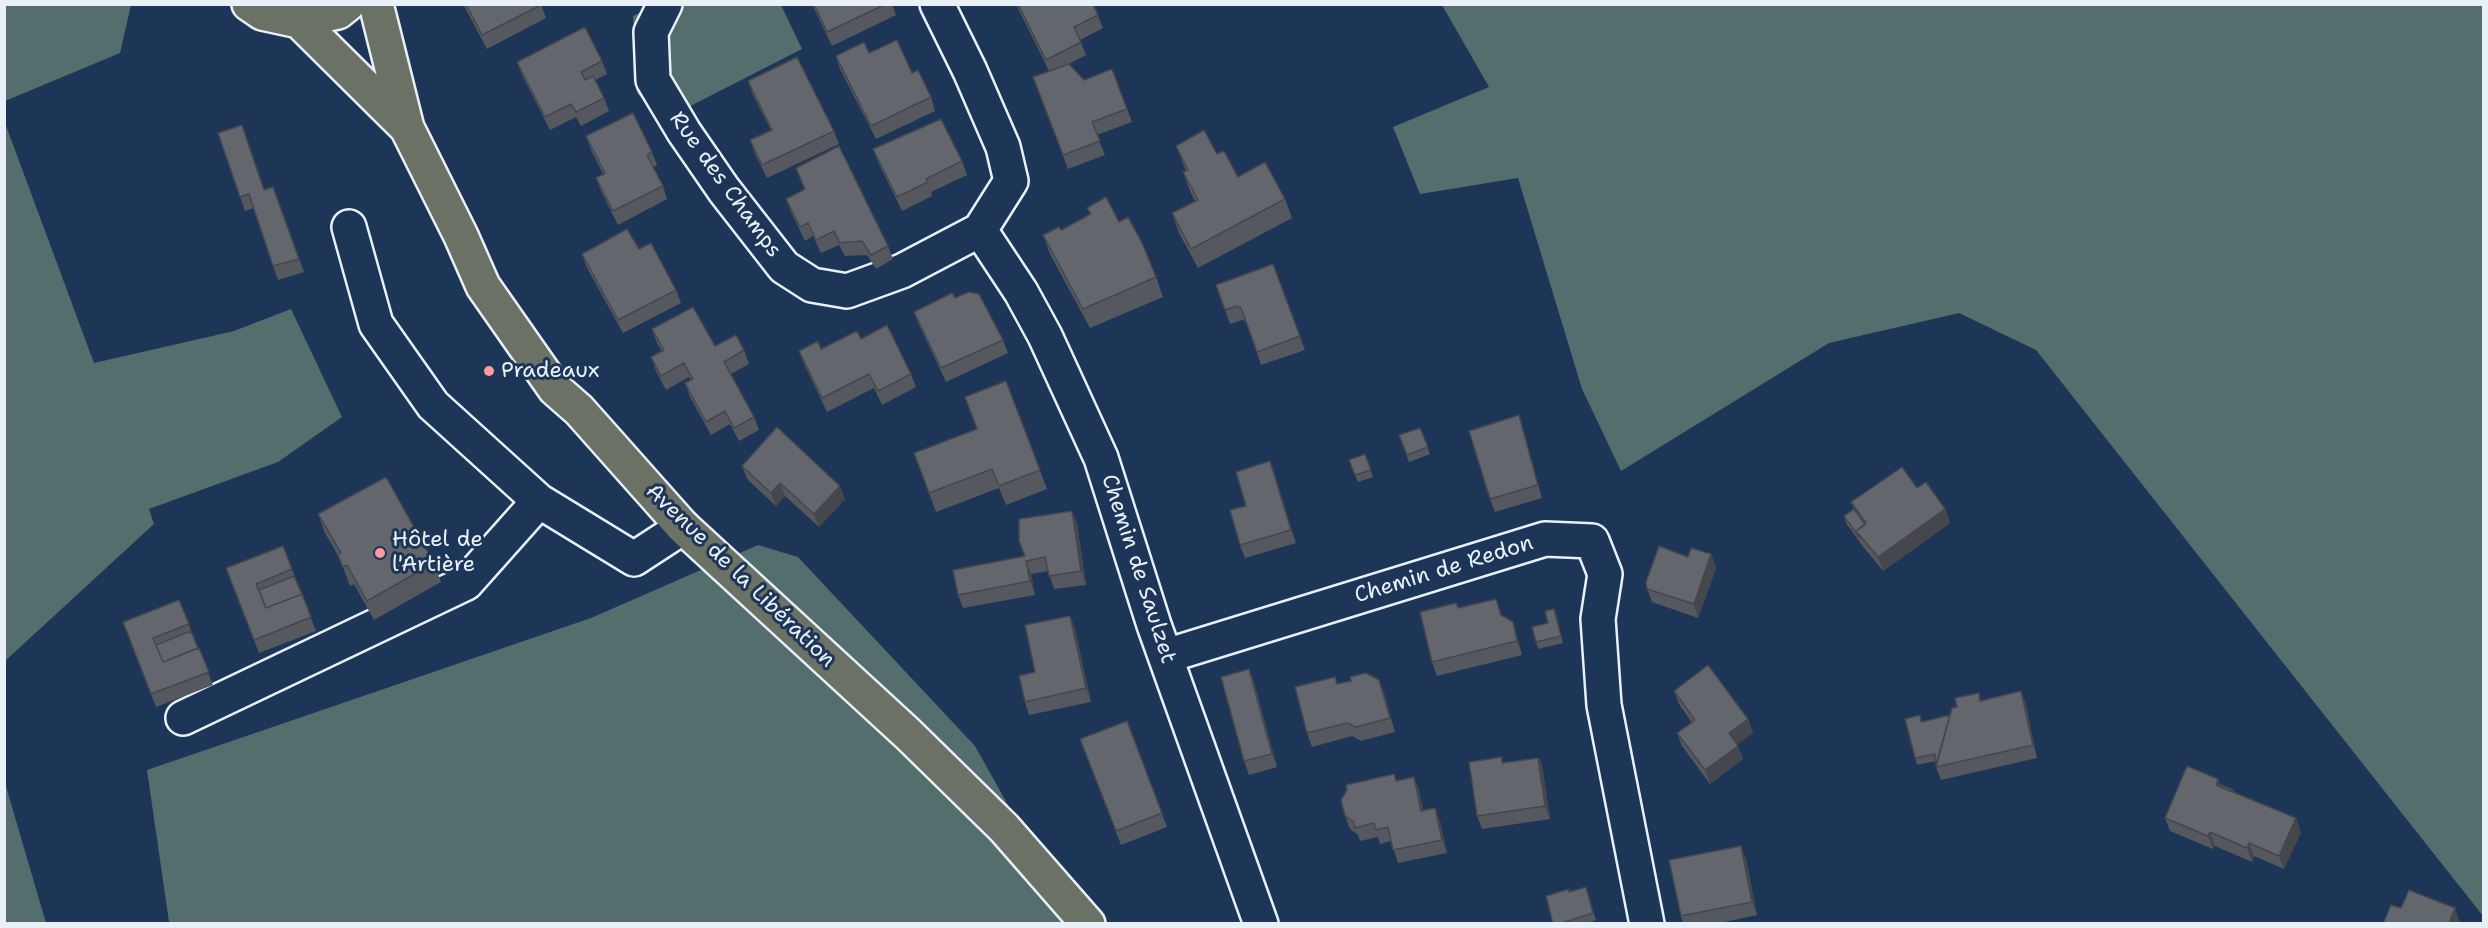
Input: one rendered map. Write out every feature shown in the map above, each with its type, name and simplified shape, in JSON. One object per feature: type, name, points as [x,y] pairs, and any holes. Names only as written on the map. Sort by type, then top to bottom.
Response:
[{"type":"main road","points":[[249,4],[262,13],[299,21],[339,12],[348,4]]},
{"type":"main road","name":"Avenue de la Libération","points":[[376,4],[407,128],[461,236],[483,286],[555,389],[579,410],[683,527],[916,741],[1004,828],[1088,924]]},
{"type":"main road","name":"Avenue de la Libération","points":[[299,21],[407,128]]},
{"type":"street","name":"Rue des Champs","points":[[665,4],[651,32],[652,80],[724,190],[784,267],[812,285],[847,291],[902,271],[980,230],[1011,181],[1003,147],[970,71],[937,4]]},
{"type":"street","points":[[349,227],[376,324],[433,405],[539,501],[634,560],[683,527]]},
{"type":"street","name":"Chemin de Saulzet","points":[[980,230],[1021,292],[1045,336],[1101,458],[1166,656],[1262,924]]},
{"type":"street","points":[[183,718],[466,583],[539,501]]},
{"type":"street","name":"Chemin de Redon","points":[[1166,656],[1545,539],[1592,541],[1605,574],[1598,620],[1604,705],[1647,924]]},
{"type":"green space","points":[[5,4],[131,5],[120,53],[5,101]]},
{"type":"green space","points":[[657,5],[781,5],[802,49],[661,121],[637,93],[633,16]]},
{"type":"green space","points":[[1442,5],[2483,5],[2483,916],[2036,350],[1959,313],[1829,343],[1621,471],[1582,389],[1518,178],[1420,194],[1393,127],[1489,87]]},
{"type":"green space","points":[[5,123],[94,363],[234,331],[291,309],[342,417],[278,462],[149,509],[154,524],[5,661]]},
{"type":"green space","points":[[758,545],[798,557],[975,746],[1074,923],[167,923],[169,922],[147,770],[591,618]]},
{"type":"green space","points":[[5,783],[46,923],[5,923]]},
{"type":"building","points":[[466,4],[541,4],[541,5],[482,35]]},
{"type":"building","points":[[814,4],[886,4],[827,32]]},
{"type":"building","points":[[1018,4],[1093,4],[1098,15],[1074,27],[1081,42],[1046,60]]},
{"type":"building","points":[[585,27],[602,61],[581,72],[585,80],[593,76],[604,98],[576,112],[571,104],[545,117],[517,62]]},
{"type":"building","points":[[897,40],[912,73],[918,70],[931,97],[871,126],[836,56],[864,42],[869,53]]},
{"type":"building","points":[[797,57],[834,131],[762,165],[750,140],[772,130],[748,81]]},
{"type":"building","points":[[1069,64],[1084,80],[1112,69],[1127,109],[1092,122],[1100,141],[1063,155],[1033,77]]},
{"type":"building","points":[[633,113],[652,152],[647,155],[663,186],[613,211],[596,178],[605,173],[586,136]]},
{"type":"building","points":[[941,119],[962,161],[926,179],[928,182],[897,197],[873,149]]},
{"type":"building","points":[[242,125],[264,190],[273,187],[299,259],[273,266],[249,194],[240,197],[218,133]]},
{"type":"building","points":[[1204,130],[1217,154],[1224,151],[1238,177],[1265,162],[1285,199],[1191,249],[1172,213],[1198,200],[1183,172],[1188,170],[1176,146]]},
{"type":"building","points":[[839,146],[888,246],[871,255],[862,241],[840,243],[834,231],[816,240],[808,223],[800,227],[786,199],[805,189],[796,168]]},
{"type":"building","points":[[1106,197],[1119,222],[1128,217],[1156,277],[1083,309],[1043,235],[1059,227],[1061,230],[1091,214],[1087,208]]},
{"type":"building","points":[[627,229],[639,249],[651,243],[676,290],[618,320],[582,254]]},
{"type":"building","points":[[1273,264],[1300,336],[1257,352],[1241,308],[1237,306],[1225,310],[1216,285]]},
{"type":"building","points":[[969,292],[979,294],[1003,340],[941,368],[914,312],[952,293],[955,298]]},
{"type":"building","points":[[693,307],[715,346],[736,335],[744,350],[724,362],[754,417],[734,428],[725,411],[706,422],[685,383],[693,379],[684,363],[661,376],[651,357],[664,350],[652,329]]},
{"type":"building","points":[[887,325],[911,374],[878,391],[869,374],[822,398],[799,351],[818,341],[821,349],[857,331],[861,339]]},
{"type":"building","points":[[1006,381],[1040,470],[999,486],[992,469],[929,493],[914,453],[977,429],[965,397]]},
{"type":"building","points":[[1519,415],[1538,485],[1490,499],[1469,431]]},
{"type":"building","points":[[777,427],[840,486],[814,514],[780,483],[771,493],[742,466]]},
{"type":"building","points":[[1420,428],[1428,447],[1407,455],[1399,435]]},
{"type":"building","points":[[1365,454],[1371,470],[1355,475],[1349,460]]},
{"type":"building","points":[[1270,461],[1291,530],[1240,545],[1230,510],[1246,506],[1236,472]]},
{"type":"building","points":[[1902,467],[1917,488],[1926,482],[1945,509],[1878,557],[1856,531],[1866,523],[1851,502]]},
{"type":"building","name":"Hôtel de l'Artière","points":[[386,477],[434,563],[367,601],[347,565],[343,567],[338,555],[341,553],[318,514]]},
{"type":"building","points":[[1854,509],[1865,525],[1856,531],[1859,537],[1844,516]]},
{"type":"building","points":[[1072,511],[1081,571],[1049,576],[1045,557],[1026,561],[1030,581],[958,595],[953,570],[1025,556],[1019,541],[1019,519]]},
{"type":"building","points":[[283,546],[292,569],[256,584],[266,608],[302,594],[311,617],[254,640],[226,568]]},
{"type":"building","points":[[1659,546],[1688,557],[1691,548],[1711,554],[1694,604],[1647,589],[1646,582]]},
{"type":"building","points":[[294,576],[302,594],[266,608],[259,590]]},
{"type":"building","points":[[1496,599],[1501,615],[1513,622],[1517,641],[1432,662],[1420,612],[1456,603],[1458,608]]},
{"type":"building","points":[[179,600],[189,624],[153,638],[163,662],[199,648],[209,672],[151,694],[123,622]]},
{"type":"building","points":[[1554,609],[1561,636],[1536,642],[1532,627],[1548,623],[1545,611]]},
{"type":"building","points":[[1070,616],[1086,688],[1025,702],[1019,676],[1035,672],[1025,625]]},
{"type":"building","points":[[191,631],[198,648],[163,662],[156,645]]},
{"type":"building","points":[[1708,665],[1748,719],[1729,733],[1738,746],[1705,770],[1677,733],[1695,720],[1674,691]]},
{"type":"building","points":[[1249,669],[1272,754],[1244,761],[1221,677]]},
{"type":"building","points":[[1366,673],[1379,680],[1390,718],[1356,727],[1347,723],[1307,733],[1295,687],[1335,677],[1337,684],[1351,681],[1350,677]]},
{"type":"building","points":[[2021,691],[2033,745],[1936,767],[1952,708],[1957,707],[1955,698],[1979,693],[1980,701]]},
{"type":"building","points":[[1920,715],[1921,722],[1950,715],[1936,764],[1935,754],[1915,758],[1905,719]]},
{"type":"building","points":[[1127,721],[1162,813],[1116,831],[1080,739]]},
{"type":"building","points":[[1502,757],[1502,763],[1538,758],[1545,806],[1477,816],[1469,762]]},
{"type":"building","points":[[2187,766],[2218,779],[2216,785],[2296,818],[2279,856],[2249,843],[2247,848],[2210,832],[2208,836],[2165,818]]},
{"type":"building","points":[[1394,774],[1396,781],[1414,777],[1421,811],[1435,808],[1442,840],[1393,850],[1388,827],[1376,830],[1374,823],[1355,828],[1354,822],[1345,816],[1341,800],[1347,790],[1346,785]]},
{"type":"building","points":[[2221,785],[2233,790],[2232,792],[2220,787]]},
{"type":"building","points":[[1741,846],[1752,902],[1681,916],[1669,860]]},
{"type":"building","points":[[1586,887],[1593,913],[1553,924],[1546,896]]},
{"type":"building","points":[[2409,890],[2455,908],[2449,924],[2383,924],[2391,905],[2401,908]]},
{"type":"place","name":"Pradeaux","points":[[489,371]]},
{"type":"place","name":"Hôtel de l'Artière","points":[[380,553]]}]
